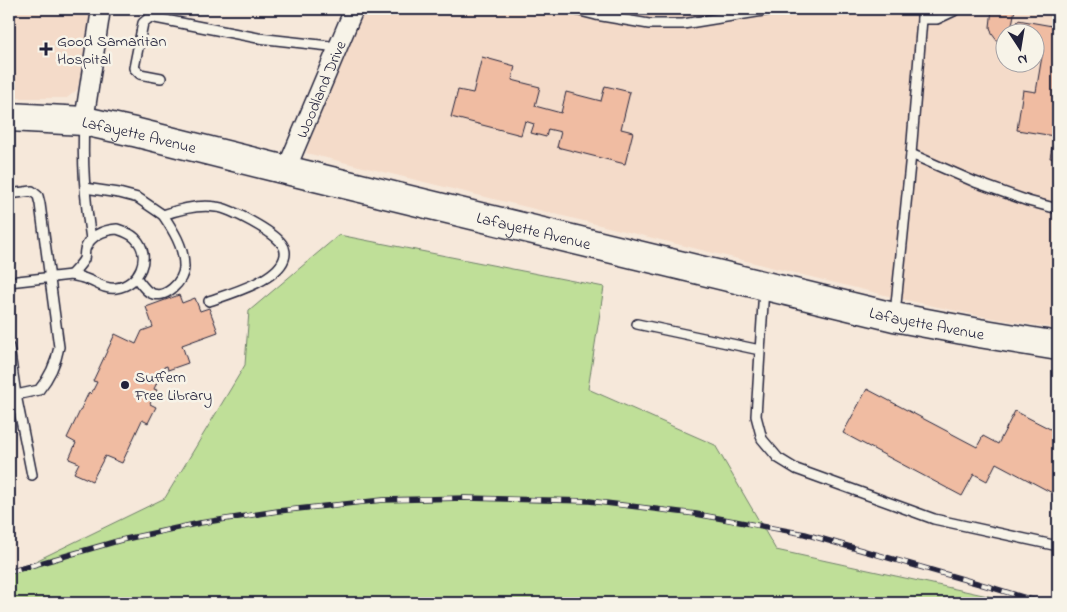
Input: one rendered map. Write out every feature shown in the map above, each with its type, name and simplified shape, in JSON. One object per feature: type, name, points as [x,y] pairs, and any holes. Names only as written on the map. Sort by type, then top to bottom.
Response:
[{"type":"main road","name":"Lafayette Avenue","points":[[9,118],[84,121],[894,316],[1058,346]]},
{"type":"street","points":[[84,121],[101,9]]},
{"type":"street","name":"Woodland Drive","points":[[286,170],[354,9]]},
{"type":"lane","points":[[572,9],[649,24],[683,24],[776,9]]},
{"type":"lane","points":[[894,316],[911,154],[922,9]]},
{"type":"lane","points":[[922,19],[937,19],[956,9]]},
{"type":"lane","points":[[161,78],[140,74],[134,68],[143,23],[150,18],[258,38],[338,47]]},
{"type":"lane","points":[[84,121],[82,153],[91,239]]},
{"type":"lane","points":[[911,154],[975,182],[1028,201],[1058,209]]},
{"type":"lane","points":[[85,188],[119,192],[138,198],[163,215],[173,230],[182,250],[184,266],[183,277],[177,285],[170,291],[157,295],[150,293],[136,278]]},
{"type":"lane","points":[[9,194],[32,191],[38,196],[59,347],[57,359],[46,383],[39,390],[16,395]]},
{"type":"lane","points":[[163,215],[179,209],[202,206],[218,207],[239,215],[272,235],[281,243],[285,250],[285,259],[276,270],[261,281],[209,300]]},
{"type":"lane","points":[[9,282],[71,275],[85,278],[103,287],[113,289],[123,287],[132,283],[142,266],[143,256],[140,246],[135,238],[127,232],[117,229],[98,233],[91,239],[86,247],[84,259],[71,275]]},
{"type":"lane","points":[[764,285],[756,416],[762,440],[778,458],[796,469],[934,519],[1058,546]]},
{"type":"lane","points":[[637,324],[760,350]]},
{"type":"lane","points":[[9,347],[16,395],[32,475]]},
{"type":"shaded area","name":"Good Samaritan Hospital","points":[[9,9],[91,9],[78,89],[67,98],[9,98]]},
{"type":"shaded area","points":[[354,9],[1058,9],[1058,329],[980,316],[897,298],[306,153]]},
{"type":"green space","points":[[339,235],[604,287],[588,389],[715,445],[776,550],[1020,603],[9,603],[9,574],[165,498],[245,365],[249,311]]},
{"type":"building","points":[[992,9],[1015,9],[1013,22],[994,22],[994,37],[990,27]]},
{"type":"building","points":[[1044,25],[1058,27],[1058,159],[1050,158],[1054,136],[1017,130],[1023,90],[1036,92],[1039,72],[1044,72]]},
{"type":"building","points":[[482,57],[515,66],[512,80],[540,87],[535,106],[561,113],[566,92],[601,101],[605,86],[630,92],[621,129],[633,132],[625,164],[557,147],[561,132],[548,129],[546,137],[531,133],[534,124],[525,121],[521,135],[451,117],[458,90],[473,93]]},
{"type":"building","name":"Suffern Free Library","points":[[179,295],[182,303],[195,298],[200,311],[209,308],[218,332],[182,345],[188,363],[168,370],[167,366],[164,367],[154,389],[157,390],[150,404],[156,407],[148,423],[142,420],[122,463],[105,456],[92,481],[74,473],[79,463],[69,459],[76,443],[67,438],[89,392],[91,394],[97,382],[93,381],[115,334],[136,344],[142,331],[153,327],[146,307]]},
{"type":"building","points":[[867,389],[977,447],[983,436],[998,444],[1015,411],[1058,433],[1058,496],[996,463],[987,481],[974,474],[962,496],[843,433]]},
{"type":"railway","points":[[9,572],[121,540],[200,523],[278,511],[383,500],[465,498],[589,501],[696,514],[805,534],[1042,603]]},
{"type":"place","name":"Good Samaritan Hospital","points":[[46,49]]},
{"type":"place","name":"Suffern Free Library","points":[[125,385]]}]
